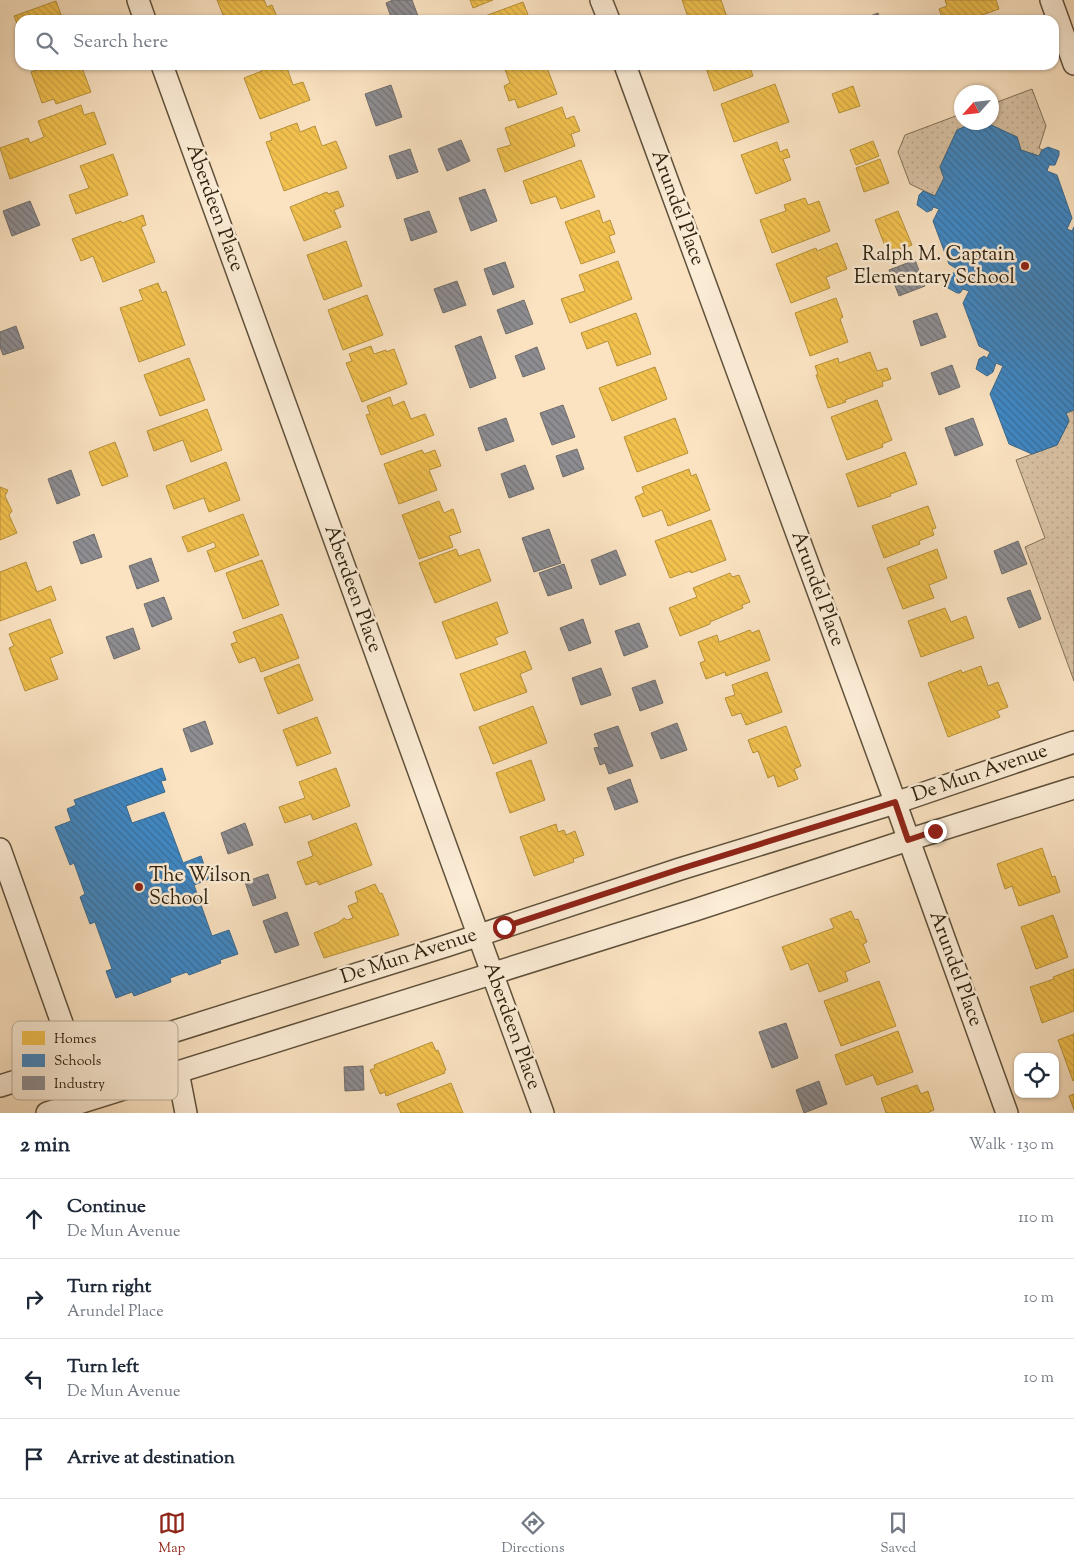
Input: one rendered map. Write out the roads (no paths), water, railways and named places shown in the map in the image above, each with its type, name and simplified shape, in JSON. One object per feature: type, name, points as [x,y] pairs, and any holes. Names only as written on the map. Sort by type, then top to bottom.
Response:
[{"type":"street","points":[[138,0],[143,15]]},
{"type":"street","points":[[601,0],[607,15]]},
{"type":"street","points":[[1051,0],[1056,15]]},
{"type":"street","points":[[1059,22],[1074,64]]},
{"type":"street","name":"Aberdeen Place","points":[[164,70],[542,1113]]},
{"type":"street","name":"Arundel Place","points":[[627,70],[1007,1113]]},
{"type":"street","name":"De Mun Avenue","points":[[178,1029],[895,802],[1074,742]]},
{"type":"street","name":"De Mun Avenue","points":[[178,1072],[685,913],[1074,788]]},
{"type":"street","points":[[0,849],[62,1021]]},
{"type":"street","points":[[178,1072],[186,1113]]},
{"type":"street","name":"De Mun Avenue","points":[[0,1086],[12,1082]]},
{"type":"street","name":"De Mun Avenue","points":[[47,1113],[86,1100]]},
{"type":"place","name":"Ralph M. Captain Elementary School","points":[[1025,266]]},
{"type":"place","name":"The Wilson School","points":[[139,887]]}]
